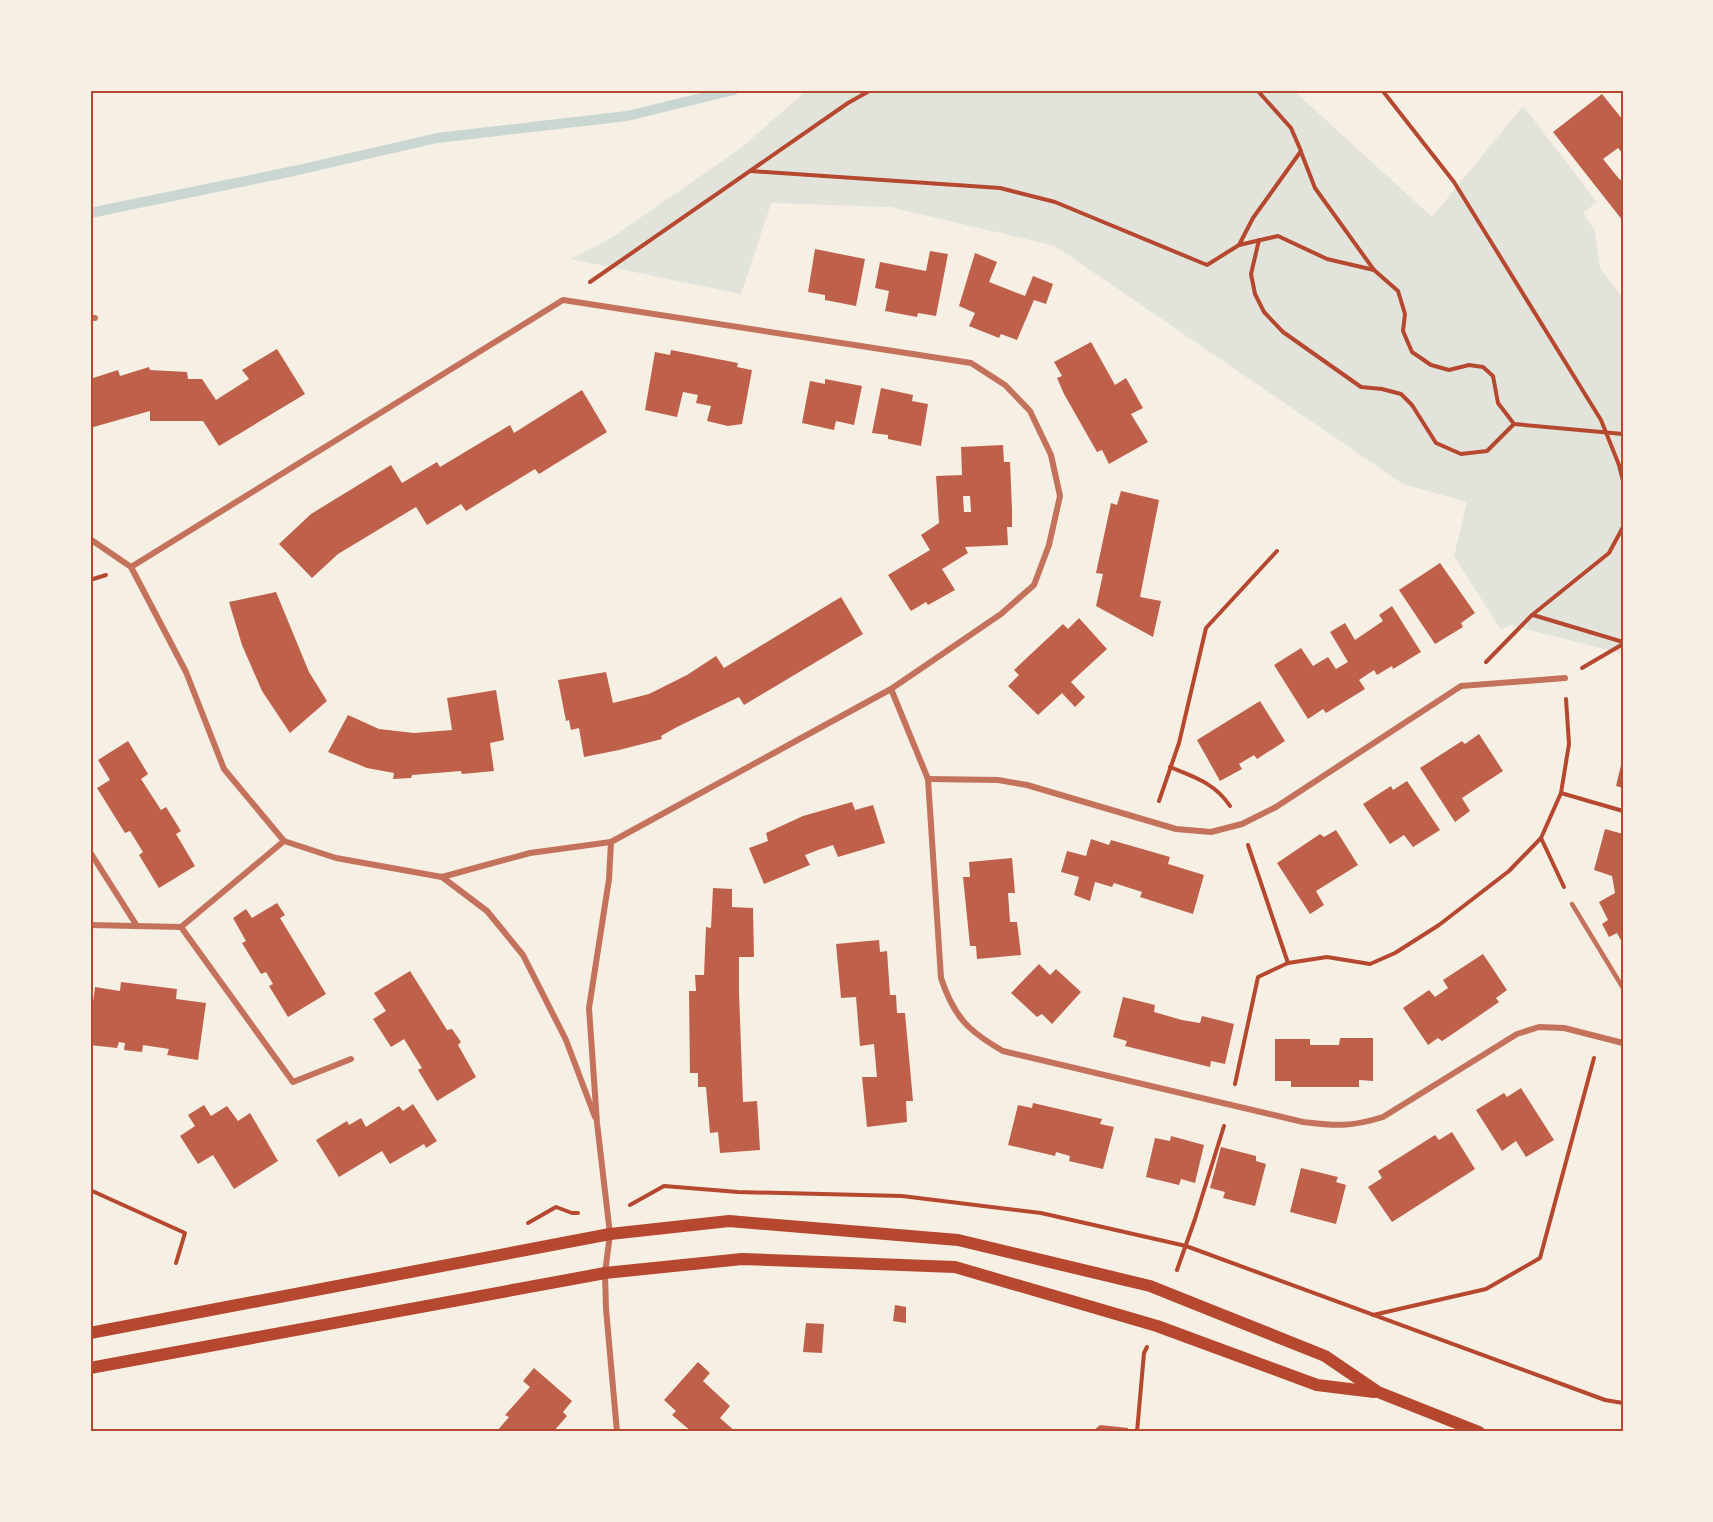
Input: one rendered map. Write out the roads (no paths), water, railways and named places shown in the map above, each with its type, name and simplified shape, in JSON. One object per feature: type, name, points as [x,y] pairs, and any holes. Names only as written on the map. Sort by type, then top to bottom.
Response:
[{"type":"main road","points":[[90,1333],[610,1234],[729,1221],[958,1240],[1150,1286],[1325,1356],[1378,1392],[1479,1432]]},
{"type":"main road","points":[[90,1368],[605,1273],[742,1259],[955,1267],[1157,1326],[1317,1385],[1378,1392]]},
{"type":"street","points":[[90,539],[131,567],[186,672],[224,769],[284,841],[336,858],[442,877],[530,852],[611,842],[891,689],[1001,614],[1034,585],[1049,545],[1059,496],[1051,455],[1030,411],[1005,385],[971,363],[563,300],[131,567]]},
{"type":"street","points":[[928,779],[998,780],[1027,785],[1176,829],[1211,832],[1242,824],[1276,807],[1461,686],[1565,678]]},
{"type":"street","points":[[891,689],[928,779],[941,978],[949,1000],[960,1019],[979,1038],[1003,1052],[1304,1122],[1332,1125],[1359,1124],[1383,1117],[1517,1034],[1539,1027],[1564,1028],[1623,1042]]},
{"type":"street","points":[[90,925],[181,927],[284,841]]},
{"type":"street","points":[[611,842],[609,879],[589,1008],[597,1123],[610,1234],[605,1273],[606,1309],[617,1432]]},
{"type":"street","points":[[90,852],[137,926]]},
{"type":"street","points":[[442,877],[487,911],[523,955],[566,1040],[597,1123]]},
{"type":"street","points":[[181,927],[293,1082],[351,1059]]},
{"type":"lane","points":[[1572,904],[1623,988]]},
{"type":"waterway","points":[[90,213],[294,171],[437,138],[627,116],[734,90]]}]
